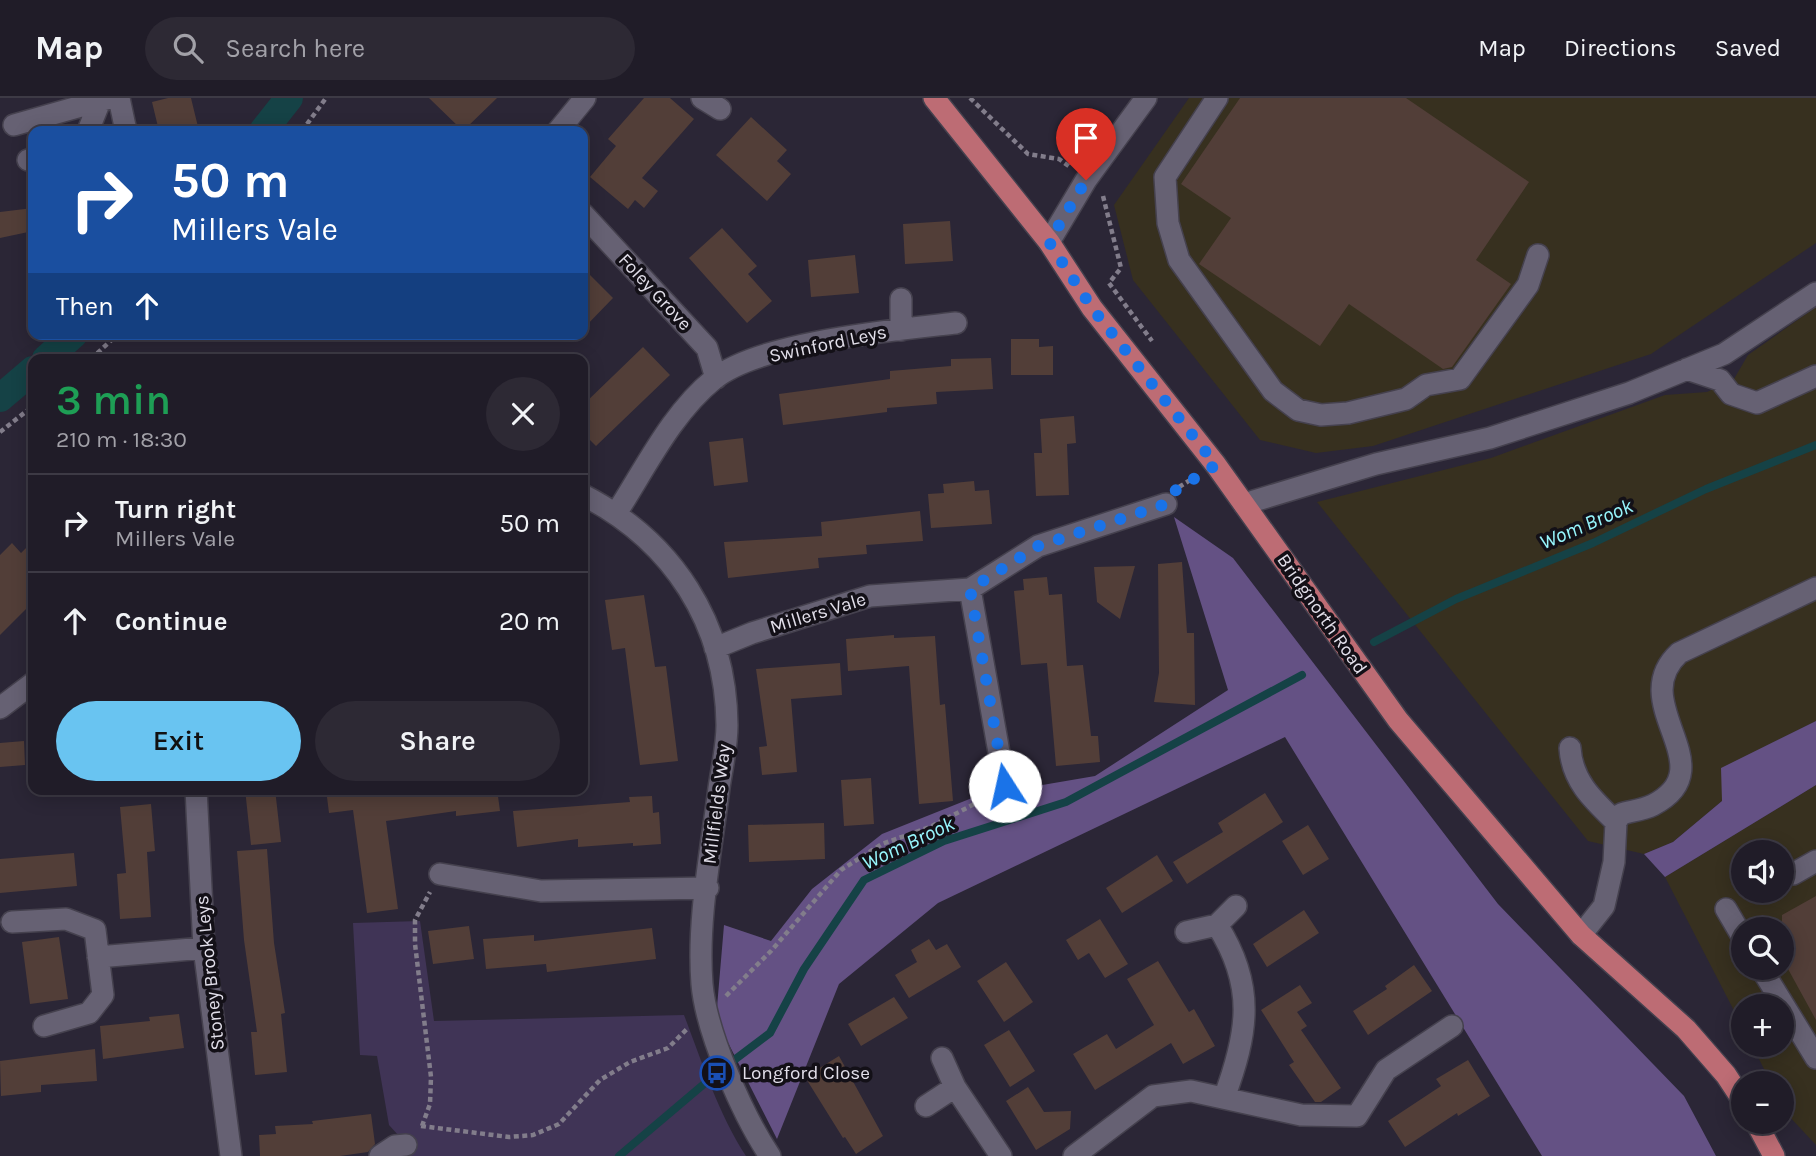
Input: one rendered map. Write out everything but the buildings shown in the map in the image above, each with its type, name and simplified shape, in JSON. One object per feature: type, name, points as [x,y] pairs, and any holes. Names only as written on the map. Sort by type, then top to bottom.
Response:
[{"type":"main road","name":"Bridgnorth Road","points":[[934,98],[1049,242],[1092,308],[1216,465],[1398,720],[1581,935],[1686,1029],[1731,1083]]},
{"type":"main road","points":[[1762,1134],[1774,1156]]},
{"type":"street","points":[[562,126],[585,98]]},
{"type":"street","points":[[1049,242],[1086,180],[1146,98]]},
{"type":"street","points":[[1217,98],[1165,177],[1168,223],[1179,260],[1199,289],[1273,391],[1298,410],[1321,415],[1348,413],[1406,399],[1426,385],[1460,379],[1528,285],[1538,255]]},
{"type":"street","points":[[14,125],[104,101]]},
{"type":"street","points":[[91,126],[104,101]]},
{"type":"street","points":[[104,101],[122,126]]},
{"type":"street","name":"Foley Grove","points":[[588,219],[707,348],[716,378]]},
{"type":"street","points":[[1244,505],[1376,464],[1490,438],[1629,393],[1724,354],[1816,293]]},
{"type":"street","name":"Swinford Leys","points":[[901,299],[901,330]]},
{"type":"street","name":"Swinford Leys","points":[[617,512],[663,439],[694,398],[716,378],[746,362],[805,345],[956,323]]},
{"type":"street","points":[[1687,369],[1720,380],[1731,394],[1756,403],[1816,376]]},
{"type":"street","name":"Millfields Way","points":[[588,498],[617,512],[667,559],[689,587],[715,649],[724,686],[727,728],[701,952],[705,1012],[753,1131],[770,1156]]},
{"type":"street","name":"Millers Vale","points":[[715,649],[752,633],[870,596],[970,589],[1038,546],[1166,504]]},
{"type":"street","points":[[1581,935],[1604,906],[1614,862],[1616,822],[1621,814],[1653,805],[1674,786],[1682,771],[1673,729],[1660,698],[1665,666],[1679,653],[1816,588]]},
{"type":"street","points":[[970,589],[1005,786]]},
{"type":"street","points":[[0,708],[28,687]]},
{"type":"street","points":[[1570,748],[1571,766],[1581,785],[1616,822]]},
{"type":"street","name":"Stoney Brook Leys","points":[[197,795],[204,948],[231,1156]]},
{"type":"street","points":[[1794,873],[1816,862]]},
{"type":"street","points":[[440,874],[541,891],[708,888]]},
{"type":"street","points":[[1186,932],[1217,925],[1236,906]]},
{"type":"street","points":[[1726,909],[1731,917]]},
{"type":"street","points":[[12,922],[66,919],[95,930],[103,995],[89,1013],[44,1026]]},
{"type":"street","points":[[1217,925],[1234,952],[1245,991],[1242,1034],[1235,1067],[1224,1098]]},
{"type":"street","points":[[98,957],[204,948]]},
{"type":"street","points":[[1768,980],[1816,1058]]},
{"type":"street","points":[[1080,1154],[1153,1096],[1192,1091],[1301,1115],[1357,1116],[1386,1070],[1452,1026]]},
{"type":"street","points":[[942,1058],[955,1087],[1001,1156]]},
{"type":"street","points":[[926,1106],[955,1087]]},
{"type":"street","points":[[380,1156],[395,1146],[406,1145]]},
{"type":"path","points":[[306,126],[326,98]]},
{"type":"path","points":[[970,98],[1028,154],[1059,159],[1104,197],[1121,268],[1109,283],[1158,349]]},
{"type":"path","points":[[96,354],[112,340]]},
{"type":"path","points":[[0,432],[28,410]]},
{"type":"path","points":[[1166,504],[1176,490],[1216,465]]},
{"type":"path","points":[[421,1126],[509,1137],[533,1135],[559,1124],[600,1080],[630,1062],[668,1048],[705,1012],[725,997],[771,951],[841,870],[882,844],[930,827],[1005,786]]},
{"type":"path","points":[[406,1145],[421,1126],[430,1104],[431,1077],[415,943],[415,920],[440,874]]},
{"type":"shaded area","points":[[1189,98],[1816,98],[1816,243],[1651,354],[1373,446],[1316,453],[1260,440],[1133,280],[1114,205]]},
{"type":"shaded area","points":[[1816,307],[1816,721],[1722,768],[1722,801],[1673,842],[1644,854],[1588,841],[1317,502],[1491,458],[1665,395],[1707,392],[1734,379],[1748,355]]},
{"type":"shaded area","points":[[1174,517],[1233,558],[1498,904],[1684,1096],[1716,1156],[1542,1156],[1285,737],[938,903],[839,984],[777,1139],[716,1019],[724,925],[771,941],[812,889],[882,834],[977,796],[1095,776],[1228,690]]},
{"type":"shaded area","points":[[1816,721],[1816,785],[1665,877],[1644,854],[1673,842],[1722,801],[1721,768]]},
{"type":"shaded area","points":[[1816,785],[1816,1145],[1794,1121],[1794,1071],[1765,1071],[1758,1057],[1794,1057],[1794,994],[1731,994],[1731,1005],[1665,877]]},
{"type":"shaded area","points":[[420,921],[434,1021],[684,1015],[719,1105],[746,1156],[399,1156],[409,1147],[389,1125],[377,1056],[360,1055],[353,923]]},
{"type":"waterway","points":[[267,126],[289,98]]},
{"type":"waterway","points":[[52,354],[67,340]]},
{"type":"waterway","points":[[0,398],[28,374]]},
{"type":"waterway","name":"Wom Brook","points":[[1374,642],[1456,599],[1593,543],[1706,489],[1816,445]]},
{"type":"waterway","name":"Wom Brook","points":[[619,1156],[717,1073],[770,1033],[804,969],[864,880],[944,841],[1066,802],[1302,675]]},
{"type":"place","name":"Longford Close","points":[[717,1073]]},
{"type":"route","points":[[1005,786],[970,589],[1038,546],[1166,504],[1176,490],[1190,479],[1216,465],[1092,308],[1049,242],[1086,180]]}]
